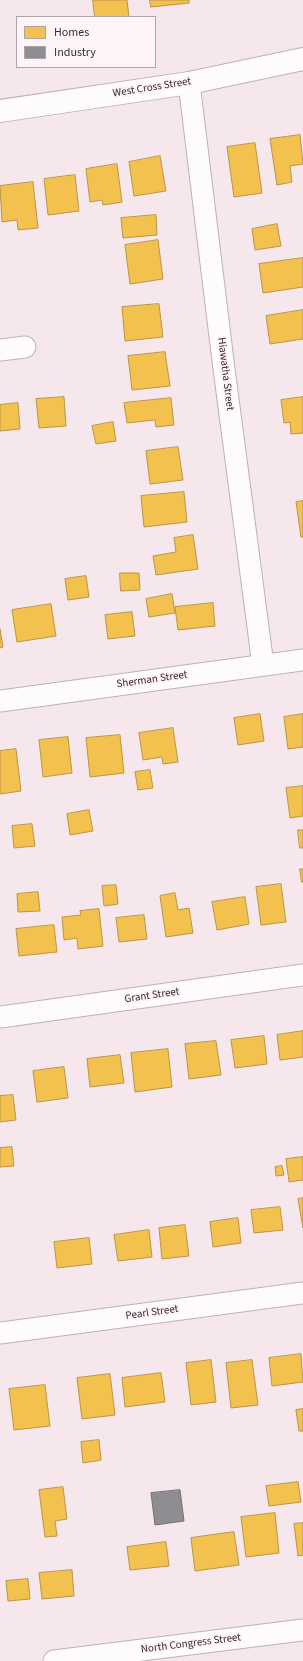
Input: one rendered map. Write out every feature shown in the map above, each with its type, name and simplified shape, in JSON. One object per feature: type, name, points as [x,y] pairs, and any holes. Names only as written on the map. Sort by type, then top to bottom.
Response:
[{"type":"main road","name":"West Cross Street","points":[[0,111],[189,82],[303,59]]},
{"type":"street","name":"Hiawatha Street","points":[[189,82],[222,353],[263,665]]},
{"type":"street","points":[[0,350],[25,346]]},
{"type":"street","name":"Sherman Street","points":[[0,701],[303,660]]},
{"type":"street","name":"Grant Street","points":[[0,1017],[303,975]]},
{"type":"street","name":"Pearl Street","points":[[0,1333],[303,1293]]},
{"type":"street","name":"North Congress Street","points":[[54,1661],[303,1630]]},
{"type":"building: Homes","points":[[93,0],[127,0],[129,16],[95,16]]},
{"type":"building: Homes","points":[[150,0],[189,0],[189,3],[151,7]]},
{"type":"building: Homes","points":[[300,135],[303,164],[290,166],[292,182],[277,185],[270,139]]},
{"type":"building: Homes","points":[[255,143],[262,193],[234,197],[227,147]]},
{"type":"building: Homes","points":[[160,156],[166,191],[134,196],[129,162]]},
{"type":"building: Homes","points":[[117,164],[122,202],[103,205],[102,200],[90,202],[86,169]]},
{"type":"building: Homes","points":[[75,175],[79,211],[48,215],[44,179]]},
{"type":"building: Homes","points":[[33,182],[38,228],[18,230],[17,220],[2,222],[0,186]]},
{"type":"building: Homes","points":[[156,215],[157,235],[123,238],[121,218]]},
{"type":"building: Homes","points":[[277,224],[281,246],[255,250],[252,229]]},
{"type":"building: Homes","points":[[158,240],[163,279],[130,284],[125,245]]},
{"type":"building: Homes","points":[[303,258],[303,287],[263,293],[259,264]]},
{"type":"building: Homes","points":[[159,304],[163,337],[125,341],[122,307]]},
{"type":"building: Homes","points":[[303,310],[303,339],[270,344],[266,316]]},
{"type":"building: Homes","points":[[165,352],[170,386],[132,390],[128,356]]},
{"type":"building: Homes","points":[[64,397],[66,426],[39,428],[36,399]]},
{"type":"building: Homes","points":[[303,397],[303,433],[291,434],[290,422],[284,423],[281,400]]},
{"type":"building: Homes","points":[[171,398],[174,425],[156,427],[155,420],[127,423],[124,403]]},
{"type":"building: Homes","points":[[18,403],[20,429],[0,431],[0,405]]},
{"type":"building: Homes","points":[[113,422],[116,441],[96,444],[92,426]]},
{"type":"building: Homes","points":[[178,447],[183,480],[150,484],[146,451]]},
{"type":"building: Homes","points":[[184,492],[187,522],[144,527],[141,496]]},
{"type":"building: Homes","points":[[303,501],[303,537],[301,537],[296,502]]},
{"type":"building: Homes","points":[[193,535],[198,569],[156,575],[153,556],[176,552],[174,538]]},
{"type":"building: Homes","points":[[120,573],[139,573],[140,590],[121,591]]},
{"type":"building: Homes","points":[[86,576],[89,597],[68,600],[65,579]]},
{"type":"building: Homes","points":[[172,594],[175,613],[149,617],[146,599]]},
{"type":"building: Homes","points":[[213,603],[215,626],[178,630],[175,607]]},
{"type":"building: Homes","points":[[51,604],[56,636],[17,642],[12,610]]},
{"type":"building: Homes","points":[[132,612],[135,636],[108,639],[105,615]]},
{"type":"building: Homes","points":[[0,629],[3,647],[0,648]]},
{"type":"building: Homes","points":[[260,714],[264,741],[238,745],[234,718]]},
{"type":"building: Homes","points":[[303,714],[303,747],[288,749],[284,717]]},
{"type":"building: Homes","points":[[173,728],[178,762],[163,764],[162,757],[143,760],[139,733]]},
{"type":"building: Homes","points":[[120,735],[124,773],[90,777],[86,738]]},
{"type":"building: Homes","points":[[68,737],[72,773],[43,777],[39,740]]},
{"type":"building: Homes","points":[[16,749],[21,791],[0,794],[0,751]]},
{"type":"building: Homes","points":[[150,770],[153,788],[138,790],[135,772]]},
{"type":"building: Homes","points":[[303,786],[303,816],[290,818],[286,788]]},
{"type":"building: Homes","points":[[89,810],[93,831],[70,835],[67,814]]},
{"type":"building: Homes","points":[[32,824],[35,846],[14,848],[12,826]]},
{"type":"building: Homes","points":[[298,830],[303,830],[303,848],[300,848]]},
{"type":"building: Homes","points":[[300,869],[303,869],[303,882],[302,882]]},
{"type":"building: Homes","points":[[281,884],[286,922],[261,925],[256,887]]},
{"type":"building: Homes","points":[[116,885],[118,904],[104,906],[102,886]]},
{"type":"building: Homes","points":[[38,892],[40,911],[18,912],[17,894]]},
{"type":"building: Homes","points":[[175,893],[178,910],[189,908],[193,933],[166,937],[160,896]]},
{"type":"building: Homes","points":[[245,897],[249,924],[217,930],[212,902]]},
{"type":"building: Homes","points":[[99,909],[103,946],[78,949],[77,938],[64,940],[62,917],[81,915],[80,911]]},
{"type":"building: Homes","points":[[144,915],[147,939],[119,942],[116,918]]},
{"type":"building: Homes","points":[[54,925],[57,952],[19,956],[16,929]]},
{"type":"building: Homes","points":[[303,1031],[303,1057],[280,1060],[277,1035]]},
{"type":"building: Homes","points":[[264,1036],[267,1064],[235,1068],[231,1040]]},
{"type":"building: Homes","points":[[216,1041],[221,1075],[189,1079],[185,1044]]},
{"type":"building: Homes","points":[[168,1049],[172,1087],[135,1092],[131,1053]]},
{"type":"building: Homes","points":[[120,1055],[124,1083],[90,1087],[87,1059]]},
{"type":"building: Homes","points":[[64,1067],[68,1098],[37,1102],[33,1071]]},
{"type":"building: Homes","points":[[13,1095],[16,1120],[0,1122],[0,1096]]},
{"type":"building: Homes","points":[[12,1147],[14,1166],[0,1167],[0,1148]]},
{"type":"building: Homes","points":[[303,1157],[303,1180],[289,1182],[286,1159]]},
{"type":"building: Homes","points":[[282,1166],[284,1175],[276,1176],[275,1167]]},
{"type":"building: Homes","points":[[303,1198],[303,1228],[298,1199]]},
{"type":"building: Homes","points":[[280,1207],[283,1230],[254,1233],[251,1210]]},
{"type":"building: Homes","points":[[238,1218],[241,1243],[213,1247],[210,1222]]},
{"type":"building: Homes","points":[[185,1225],[189,1256],[162,1259],[159,1228]]},
{"type":"building: Homes","points":[[149,1230],[152,1257],[118,1261],[114,1235]]},
{"type":"building: Homes","points":[[89,1238],[92,1264],[57,1268],[54,1242]]},
{"type":"building: Homes","points":[[301,1354],[303,1382],[272,1386],[269,1358]]},
{"type":"building: Homes","points":[[211,1360],[216,1402],[191,1405],[186,1363]]},
{"type":"building: Homes","points":[[252,1360],[258,1405],[231,1408],[226,1363]]},
{"type":"building: Homes","points":[[161,1373],[165,1402],[125,1407],[122,1378]]},
{"type":"building: Homes","points":[[110,1374],[115,1415],[82,1419],[77,1378]]},
{"type":"building: Homes","points":[[45,1385],[50,1426],[14,1430],[9,1389]]},
{"type":"building: Homes","points":[[303,1409],[303,1431],[299,1431],[296,1410]]},
{"type":"building: Homes","points":[[99,1440],[101,1460],[83,1463],[81,1442]]},
{"type":"building: Homes","points":[[298,1482],[301,1502],[269,1506],[266,1486]]},
{"type":"building: Homes","points":[[63,1487],[67,1519],[55,1521],[57,1536],[45,1537],[39,1490]]},
{"type":"building: Homes","points":[[275,1513],[279,1553],[246,1557],[241,1517]]},
{"type":"building: Homes","points":[[303,1523],[303,1555],[298,1556],[294,1524]]},
{"type":"building: Homes","points":[[234,1532],[239,1565],[195,1571],[191,1538]]},
{"type":"building: Homes","points":[[166,1542],[169,1566],[130,1570],[127,1547]]},
{"type":"building: Homes","points":[[72,1570],[74,1596],[42,1599],[39,1573]]},
{"type":"building: Homes","points":[[28,1579],[30,1599],[8,1601],[6,1581]]},
{"type":"building: Industry","points":[[180,1490],[184,1521],[155,1525],[151,1493]]}]
